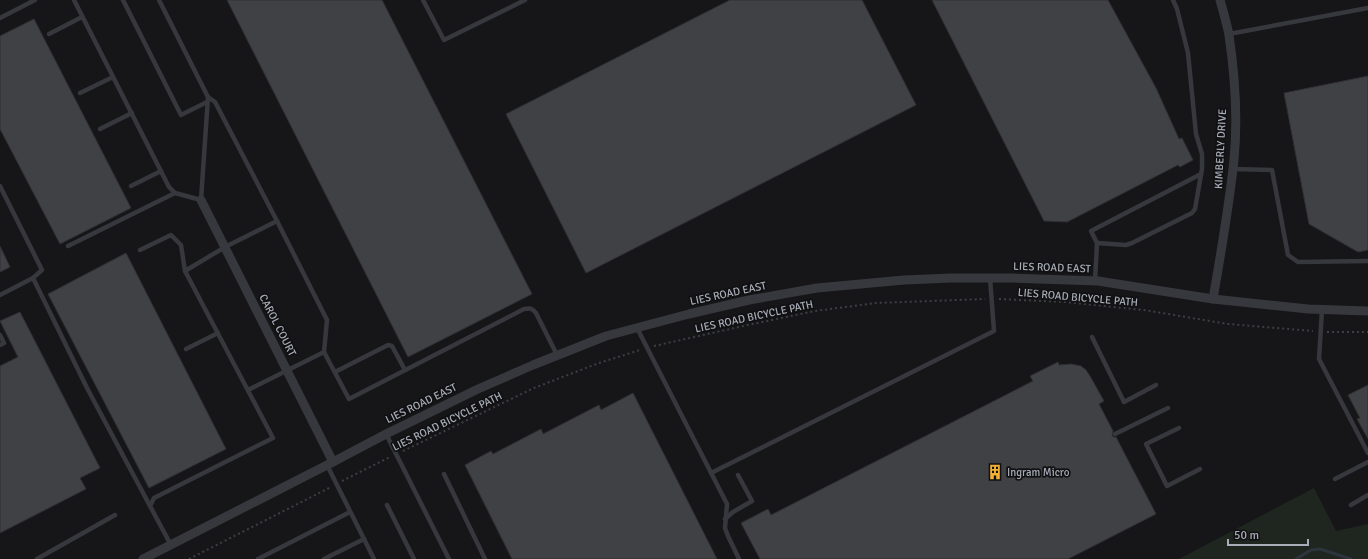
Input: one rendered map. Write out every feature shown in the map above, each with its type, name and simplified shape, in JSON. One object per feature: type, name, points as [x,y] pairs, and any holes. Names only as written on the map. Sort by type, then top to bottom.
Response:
[{"type":"street","name":"KIMBERLY DRIVE","points":[[1214,299],[1233,169],[1235,102],[1229,34],[1220,0]]},
{"type":"street","name":"CAROL COURT","points":[[201,200],[287,371],[330,464]]},
{"type":"street","name":"LIES ROAD EAST","points":[[143,559],[386,434],[478,389],[557,355],[606,336],[749,300],[817,288],[904,280],[990,278],[1094,281],[1214,299],[1322,310],[1368,311]]},
{"type":"lane","points":[[0,18],[35,0]]},
{"type":"lane","points":[[74,0],[169,187],[175,193],[201,200],[208,99],[159,0]]},
{"type":"lane","points":[[123,0],[181,115],[208,99]]},
{"type":"lane","points":[[423,0],[444,40],[525,0]]},
{"type":"lane","points":[[1097,243],[1126,245],[1192,213],[1195,209],[1201,174],[1202,154],[1196,134],[1188,53],[1177,9],[1173,0]]},
{"type":"lane","points":[[1229,34],[1368,8]]},
{"type":"lane","points":[[49,34],[82,17]]},
{"type":"lane","points":[[80,93],[113,77]]},
{"type":"lane","points":[[208,99],[215,102],[327,320],[324,352],[349,399],[524,309],[530,308],[536,313],[557,355]]},
{"type":"lane","points":[[100,129],[132,113]]},
{"type":"lane","points":[[1233,169],[1272,170],[1288,255],[1298,262],[1368,261]]},
{"type":"lane","points":[[131,186],[161,171]]},
{"type":"lane","points":[[1094,281],[1097,243],[1091,231],[1201,174]]},
{"type":"lane","points":[[0,186],[42,270],[33,278],[0,295]]},
{"type":"lane","points":[[68,246],[175,193]]},
{"type":"lane","points":[[185,271],[225,247],[277,221]]},
{"type":"lane","points":[[140,250],[171,235],[181,245],[185,271],[273,438],[154,498],[150,506]]},
{"type":"lane","points":[[33,278],[87,388],[171,545]]},
{"type":"lane","points":[[711,473],[994,331],[990,278]]},
{"type":"lane","points":[[1322,310],[1319,359],[1368,453]]},
{"type":"lane","points":[[636,328],[727,504],[725,528],[739,559]]},
{"type":"lane","points":[[186,349],[218,332]]},
{"type":"lane","points":[[0,335],[4,343],[0,345]]},
{"type":"lane","points":[[1092,337],[1124,402],[1156,385]]},
{"type":"lane","points":[[335,372],[388,345],[392,346],[405,370]]},
{"type":"lane","points":[[248,390],[324,352]]},
{"type":"lane","points":[[1115,434],[1168,408]]},
{"type":"lane","points":[[1179,428],[1146,444],[1167,486],[1200,469]]},
{"type":"lane","points":[[386,434],[450,559]]},
{"type":"lane","points":[[1334,479],[1368,462]]},
{"type":"lane","points":[[330,464],[337,484],[374,559]]},
{"type":"lane","points":[[444,474],[485,559]]},
{"type":"lane","points":[[725,519],[733,512],[752,501],[738,475]]},
{"type":"lane","points":[[1350,505],[1368,495]]},
{"type":"lane","points":[[387,505],[414,559]]},
{"type":"lane","points":[[258,559],[350,512]]},
{"type":"lane","points":[[37,559],[115,515]]},
{"type":"lane","points":[[324,559],[364,539]]},
{"type":"path","name":"LIES ROAD BICYCLE PATH","points":[[189,559],[397,454],[534,388],[599,363],[668,342],[815,311],[876,303],[991,299],[1065,302],[1144,310],[1228,324],[1348,333],[1368,332]]},
{"type":"shaded area","points":[[1314,488],[1336,531],[1368,524],[1368,559],[1179,559]]},
{"type":"building","points":[[227,0],[382,0],[532,294],[408,357]]},
{"type":"building","points":[[730,0],[862,0],[916,105],[586,273],[506,114]]},
{"type":"building","points":[[932,0],[1108,0],[1156,88],[1179,139],[1182,138],[1193,160],[1180,167],[1178,165],[1067,222],[1044,221]]},
{"type":"building","points":[[34,19],[131,208],[60,244],[0,129],[0,36]]},
{"type":"building","points":[[1368,76],[1368,250],[1358,252],[1309,224],[1284,93]]},
{"type":"building","points":[[0,246],[10,267],[0,272]]},
{"type":"building","points":[[126,253],[226,449],[149,488],[48,294]]},
{"type":"building","points":[[20,312],[100,468],[80,478],[86,489],[0,533],[0,366],[18,357],[0,321]]},
{"type":"building","name":"Ingram Micro","points":[[1058,362],[1059,365],[1071,364],[1081,366],[1090,376],[1104,401],[1099,404],[1113,431],[1112,435],[1113,437],[1116,437],[1156,514],[1068,559],[760,559],[741,523],[768,509],[771,515],[1033,381],[1030,376]]},
{"type":"building","points":[[1368,385],[1368,439],[1357,419],[1360,418],[1348,395]]},
{"type":"building","points":[[633,393],[717,559],[512,559],[465,465],[491,451],[493,454],[541,429],[543,434],[599,405],[601,410]]},
{"type":"waterway","points":[[1296,559],[1311,550],[1320,549],[1351,559]]},
{"type":"place","name":"Ingram Micro","points":[[995,472]]}]
